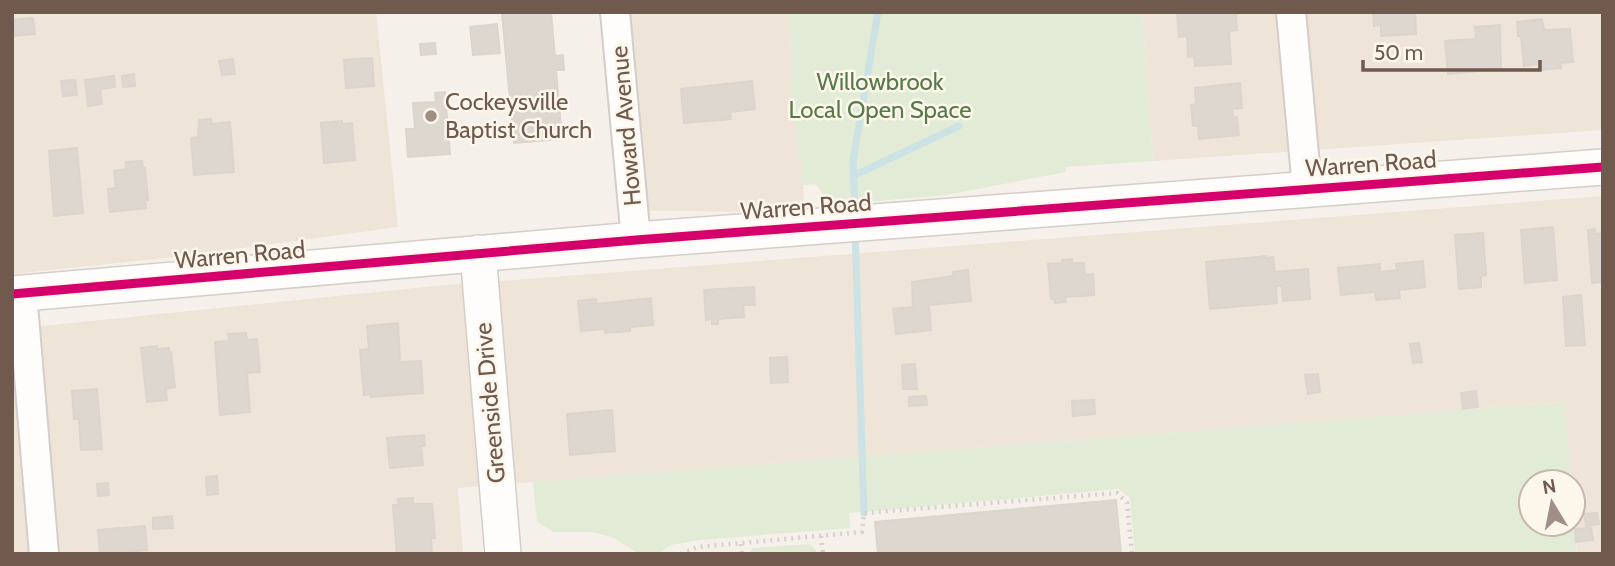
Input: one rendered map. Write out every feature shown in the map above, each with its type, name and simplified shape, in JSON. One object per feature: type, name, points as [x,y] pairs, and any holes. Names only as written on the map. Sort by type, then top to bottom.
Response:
[{"type":"street","name":"Howard Avenue","points":[[615,12],[636,240]]},
{"type":"street","points":[[1290,12],[1307,188]]},
{"type":"street","name":"Warren Road","points":[[17,294],[636,240],[1603,167]]},
{"type":"street","name":"Greenside Drive","points":[[478,253],[503,554]]},
{"type":"street","points":[[17,294],[44,554]]},
{"type":"path","points":[[681,554],[698,547],[862,532],[864,513],[1117,493],[1127,503],[1132,554]]},
{"type":"path","points":[[821,536],[823,554]]},
{"type":"path","points":[[741,544],[742,554]]},
{"type":"shaded area","points":[[12,12],[376,12],[398,227],[176,257],[12,274]]},
{"type":"shaded area","points":[[600,12],[789,12],[805,213],[618,210]]},
{"type":"shaded area","points":[[1142,12],[1603,12],[1603,130],[1153,161]]},
{"type":"shaded area","points":[[1603,196],[1603,554],[1577,554],[1576,538],[1587,538],[1587,468],[1570,468],[1564,402],[458,488],[463,554],[12,554],[12,329],[435,286]]},
{"type":"green space","name":"Willowbrook Local Open Space","points":[[789,12],[1142,12],[1153,161],[1066,167],[1066,172],[946,195],[866,202],[825,197],[816,184],[803,185],[790,84],[793,64]]},
{"type":"green space","points":[[1565,402],[1570,468],[1517,468],[1517,538],[1576,538],[1577,554],[1135,554],[1130,498],[1119,489],[849,513],[850,528],[700,540],[671,545],[658,554],[639,554],[614,538],[593,532],[554,532],[537,522],[533,482]]},
{"type":"green space","points":[[810,544],[816,554],[749,554],[752,548]]},
{"type":"building","points":[[551,12],[555,56],[563,55],[564,70],[556,70],[562,139],[514,143],[502,14]]},
{"type":"building","points":[[1177,12],[1236,12],[1237,30],[1229,31],[1231,64],[1195,66],[1194,56],[1188,57],[1187,36],[1179,37]]},
{"type":"building","points":[[1373,12],[1415,12],[1416,34],[1381,36],[1381,25],[1374,26]]},
{"type":"building","points":[[33,18],[35,34],[12,36],[12,20]]},
{"type":"building","points":[[1542,19],[1544,30],[1570,29],[1573,62],[1560,63],[1561,68],[1540,70],[1539,64],[1524,66],[1517,22]]},
{"type":"building","points":[[497,24],[500,53],[473,55],[470,27]]},
{"type":"building","points":[[1500,25],[1501,69],[1448,74],[1445,41],[1476,39],[1475,27]]},
{"type":"building","points":[[435,43],[436,54],[421,55],[420,44]]},
{"type":"building","points":[[372,58],[374,86],[346,88],[344,60]]},
{"type":"building","points":[[233,59],[235,74],[222,75],[219,61]]},
{"type":"building","points":[[134,74],[135,86],[123,87],[122,76]]},
{"type":"building","points":[[114,76],[115,87],[100,89],[102,104],[88,106],[85,80]]},
{"type":"building","points":[[75,80],[77,95],[63,96],[61,81]]},
{"type":"building","points":[[752,81],[755,109],[730,112],[731,119],[684,123],[681,89]]},
{"type":"building","points":[[1240,83],[1242,108],[1232,109],[1233,118],[1237,117],[1239,135],[1199,139],[1198,126],[1193,126],[1191,105],[1196,104],[1195,88]]},
{"type":"building","name":"Cockeysville Baptist Church","points":[[445,92],[450,154],[408,157],[406,129],[415,129],[413,103],[436,102],[435,93]]},
{"type":"building","points":[[211,119],[212,124],[230,122],[234,172],[194,175],[191,138],[198,137],[199,120]]},
{"type":"building","points":[[342,121],[342,124],[352,123],[355,160],[324,163],[321,123]]},
{"type":"building","points":[[77,148],[83,213],[54,216],[49,151]]},
{"type":"building","points":[[142,161],[148,200],[145,200],[146,208],[110,212],[108,189],[116,188],[114,171],[126,169],[126,162]]},
{"type":"building","points":[[1553,227],[1557,280],[1525,283],[1521,230]]},
{"type":"building","points":[[1595,229],[1595,234],[1603,233],[1603,282],[1592,283],[1588,230]]},
{"type":"building","points":[[1483,233],[1486,275],[1481,276],[1481,287],[1459,289],[1455,235]]},
{"type":"building","points":[[1273,257],[1275,272],[1308,269],[1310,299],[1283,301],[1282,286],[1276,286],[1277,303],[1210,309],[1206,262]]},
{"type":"building","points":[[1072,259],[1072,263],[1084,263],[1085,275],[1093,274],[1094,295],[1065,297],[1066,302],[1055,303],[1054,299],[1051,299],[1048,264]]},
{"type":"building","points":[[1423,261],[1425,287],[1399,290],[1400,298],[1376,300],[1375,292],[1341,295],[1338,268],[1380,264],[1380,272],[1397,270],[1396,264]]},
{"type":"building","points":[[968,270],[971,301],[929,305],[931,330],[896,334],[893,309],[913,307],[912,282],[953,276],[953,272]]},
{"type":"building","points":[[754,287],[755,305],[743,305],[744,317],[718,319],[718,324],[712,324],[712,319],[706,320],[704,290]]},
{"type":"building","points":[[1581,295],[1585,345],[1566,346],[1563,297]]},
{"type":"building","points":[[651,298],[653,325],[630,327],[630,331],[581,331],[578,301],[596,299],[597,304]]},
{"type":"building","points":[[398,323],[400,362],[421,361],[423,393],[371,397],[371,394],[364,395],[360,350],[369,349],[367,326]]},
{"type":"building","points":[[246,333],[247,340],[257,339],[260,372],[247,373],[250,412],[220,415],[215,342],[229,341],[228,334]]},
{"type":"building","points":[[1419,343],[1422,362],[1413,363],[1410,344]]},
{"type":"building","points":[[157,346],[157,349],[169,348],[171,352],[175,387],[166,389],[167,400],[147,402],[141,348]]},
{"type":"building","points":[[787,357],[788,382],[771,383],[770,358]]},
{"type":"building","points":[[915,364],[917,389],[903,389],[902,365]]},
{"type":"building","points":[[1318,374],[1320,392],[1308,394],[1305,375]]},
{"type":"building","points":[[97,389],[102,449],[81,450],[79,419],[74,419],[72,391]]},
{"type":"building","points":[[1476,391],[1478,407],[1463,409],[1461,393]]},
{"type":"building","points":[[926,396],[927,405],[909,406],[909,397]]},
{"type":"building","points":[[1094,400],[1095,414],[1073,416],[1072,401]]},
{"type":"building","points":[[612,410],[615,451],[570,455],[567,414]]},
{"type":"building","points":[[424,435],[425,446],[421,446],[423,465],[390,468],[387,438]]},
{"type":"building","points":[[217,476],[218,494],[207,495],[206,477]]},
{"type":"building","points":[[108,483],[109,495],[98,496],[97,484]]},
{"type":"building","points":[[413,498],[413,504],[432,504],[435,538],[431,538],[432,552],[397,554],[393,505],[399,505],[398,499]]},
{"type":"building","points":[[1116,500],[1121,554],[878,554],[875,522]]},
{"type":"building","points":[[1597,513],[1599,524],[1587,526],[1587,514]]},
{"type":"building","points":[[172,516],[173,528],[153,529],[153,518]]},
{"type":"building","points":[[145,526],[147,550],[127,552],[128,554],[100,554],[98,530]]},
{"type":"building","points":[[1587,528],[1591,528],[1593,540],[1576,542],[1576,538],[1587,538]]},
{"type":"waterway","points":[[855,212],[853,161],[878,12]]},
{"type":"waterway","points":[[853,176],[959,126]]},
{"type":"waterway","points":[[855,231],[864,513]]},
{"type":"cycle path","points":[[12,294],[636,240],[1603,167]]},
{"type":"place","name":"Cockeysville Baptist Church","points":[[431,116]]}]
